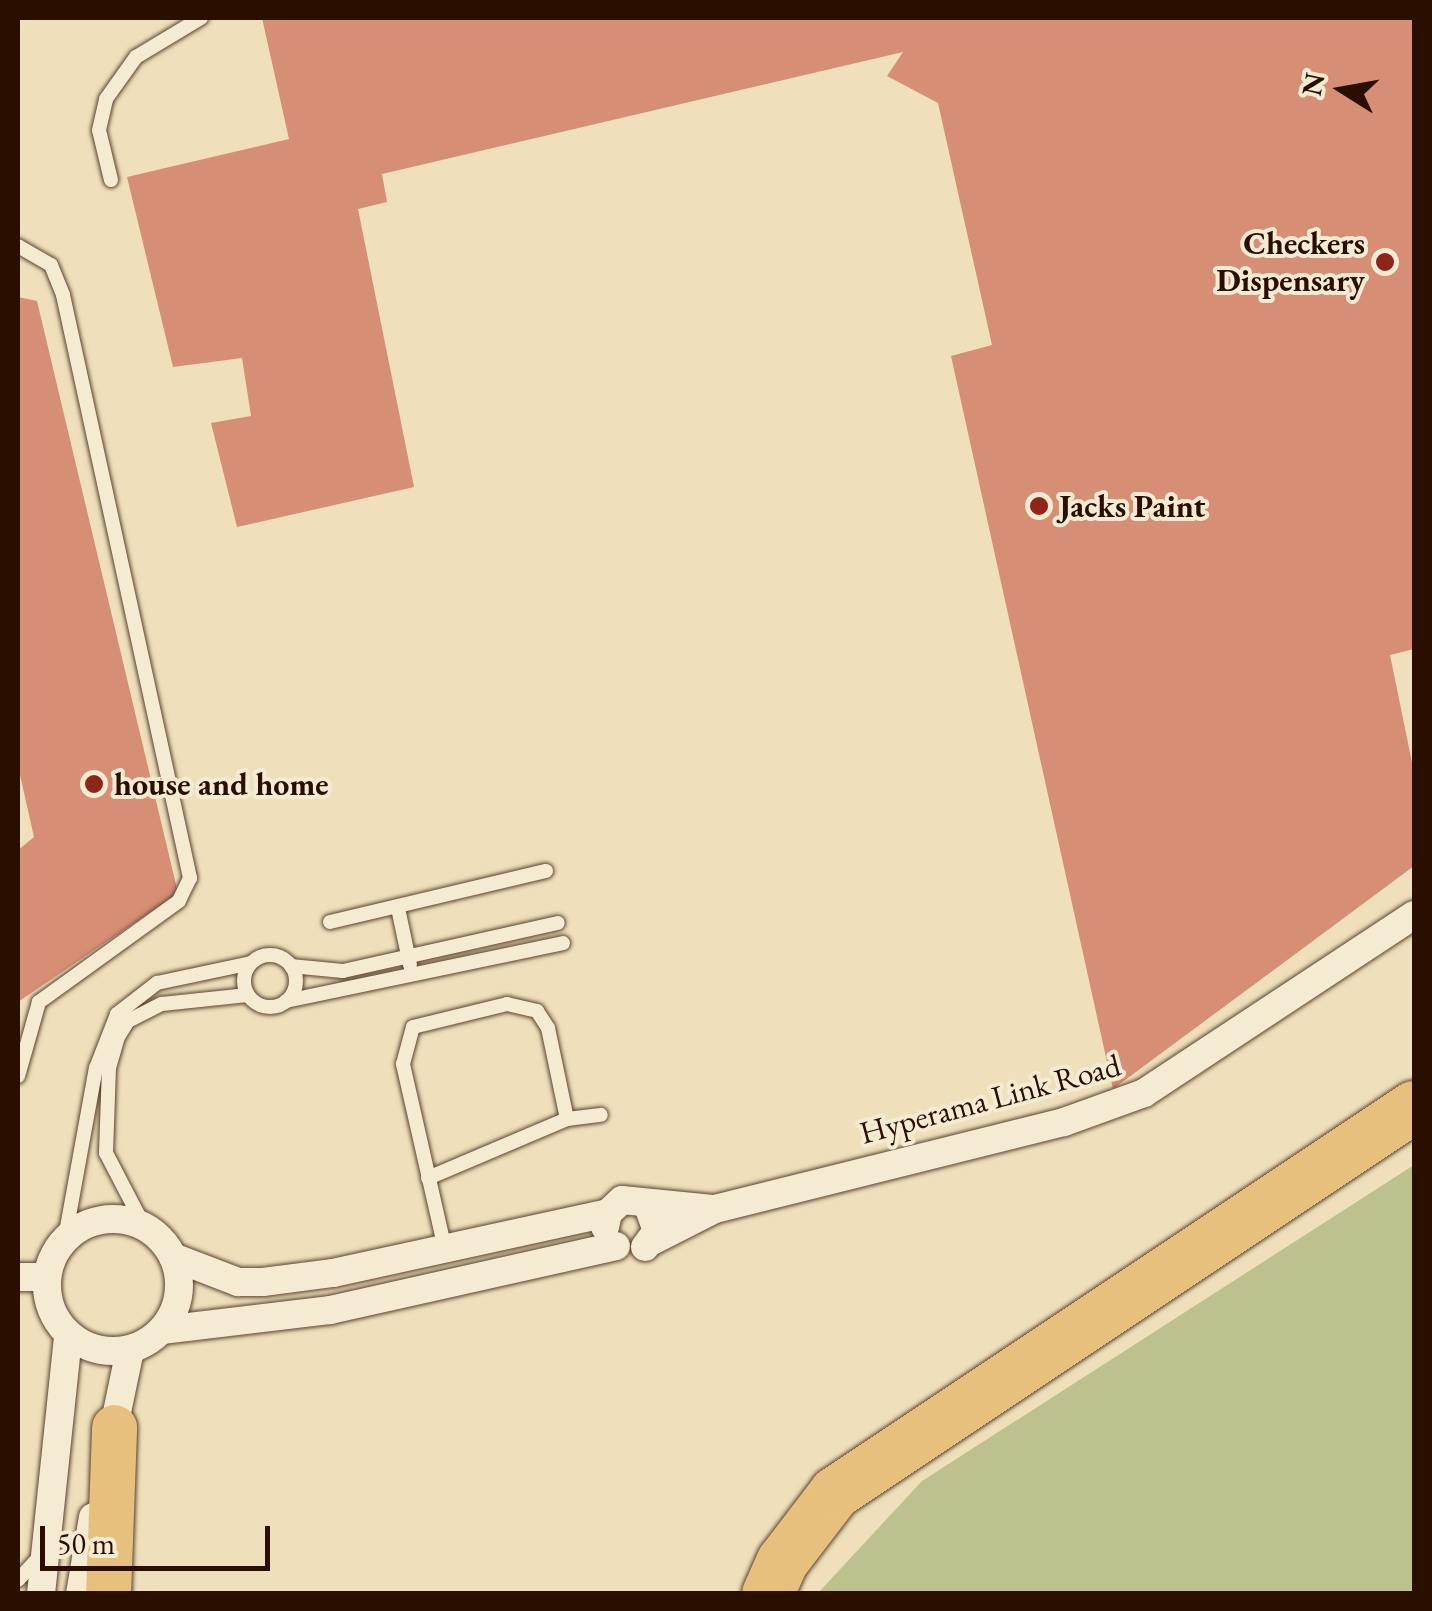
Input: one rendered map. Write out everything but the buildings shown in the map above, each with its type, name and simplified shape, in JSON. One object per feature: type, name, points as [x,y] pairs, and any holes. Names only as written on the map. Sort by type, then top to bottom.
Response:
[{"type":"highway","points":[[768,1594],[791,1549],[835,1493],[1414,1107]]},
{"type":"main road","points":[[108,1594],[114,1427]]},
{"type":"street","name":"Hyperama Link Road","points":[[652,1241],[715,1209],[1064,1122],[1144,1094],[1414,914]]},
{"type":"street","points":[[622,1200],[647,1204],[657,1221],[652,1241],[636,1251],[616,1246],[330,1310],[163,1330],[130,1350],[98,1350],[68,1335],[55,1319],[47,1277],[65,1238],[102,1219],[144,1226],[174,1256],[238,1282],[263,1282],[445,1250],[608,1213],[622,1200]]},
{"type":"street","name":"Hyperama Link Road","points":[[647,1204],[715,1209]]},
{"type":"street","points":[[608,1213],[606,1231],[616,1246]]},
{"type":"street","points":[[163,1330],[179,1294],[174,1256]]},
{"type":"street","points":[[18,1277],[47,1277]]},
{"type":"street","points":[[41,1594],[68,1335]]},
{"type":"street","points":[[80,1594],[130,1350]]},
{"type":"lane","points":[[111,180],[99,130],[106,100],[136,57],[201,18]]},
{"type":"lane","points":[[18,246],[51,266],[63,295],[190,878],[179,902],[39,1002],[18,1076]]},
{"type":"lane","points":[[330,922],[546,872]]},
{"type":"lane","points":[[398,908],[412,975]]},
{"type":"lane","points":[[65,1238],[96,1068],[117,1014],[157,983],[274,955],[292,966],[343,971],[558,923]]},
{"type":"lane","points":[[144,1226],[106,1153],[108,1068],[128,1021],[162,1004],[248,995],[268,1007],[562,944]]},
{"type":"lane","points":[[248,995],[244,979],[251,963]]},
{"type":"lane","points":[[286,1001],[296,981],[292,966]]},
{"type":"lane","points":[[445,1250],[403,1064],[413,1028],[432,1018],[507,1004],[537,1011],[548,1028],[567,1119]]},
{"type":"lane","points":[[428,1178],[567,1119],[601,1115]]},
{"type":"lane","points":[[18,1580],[47,1546]]},
{"type":"green space","points":[[1414,1165],[1414,1593],[818,1593],[922,1481]]},
{"type":"place","name":"Checkers Dispensary","points":[[1385,262]]},
{"type":"place","name":"Jacks Paint","points":[[1039,506]]},
{"type":"place","name":"house and home","points":[[94,784]]}]
